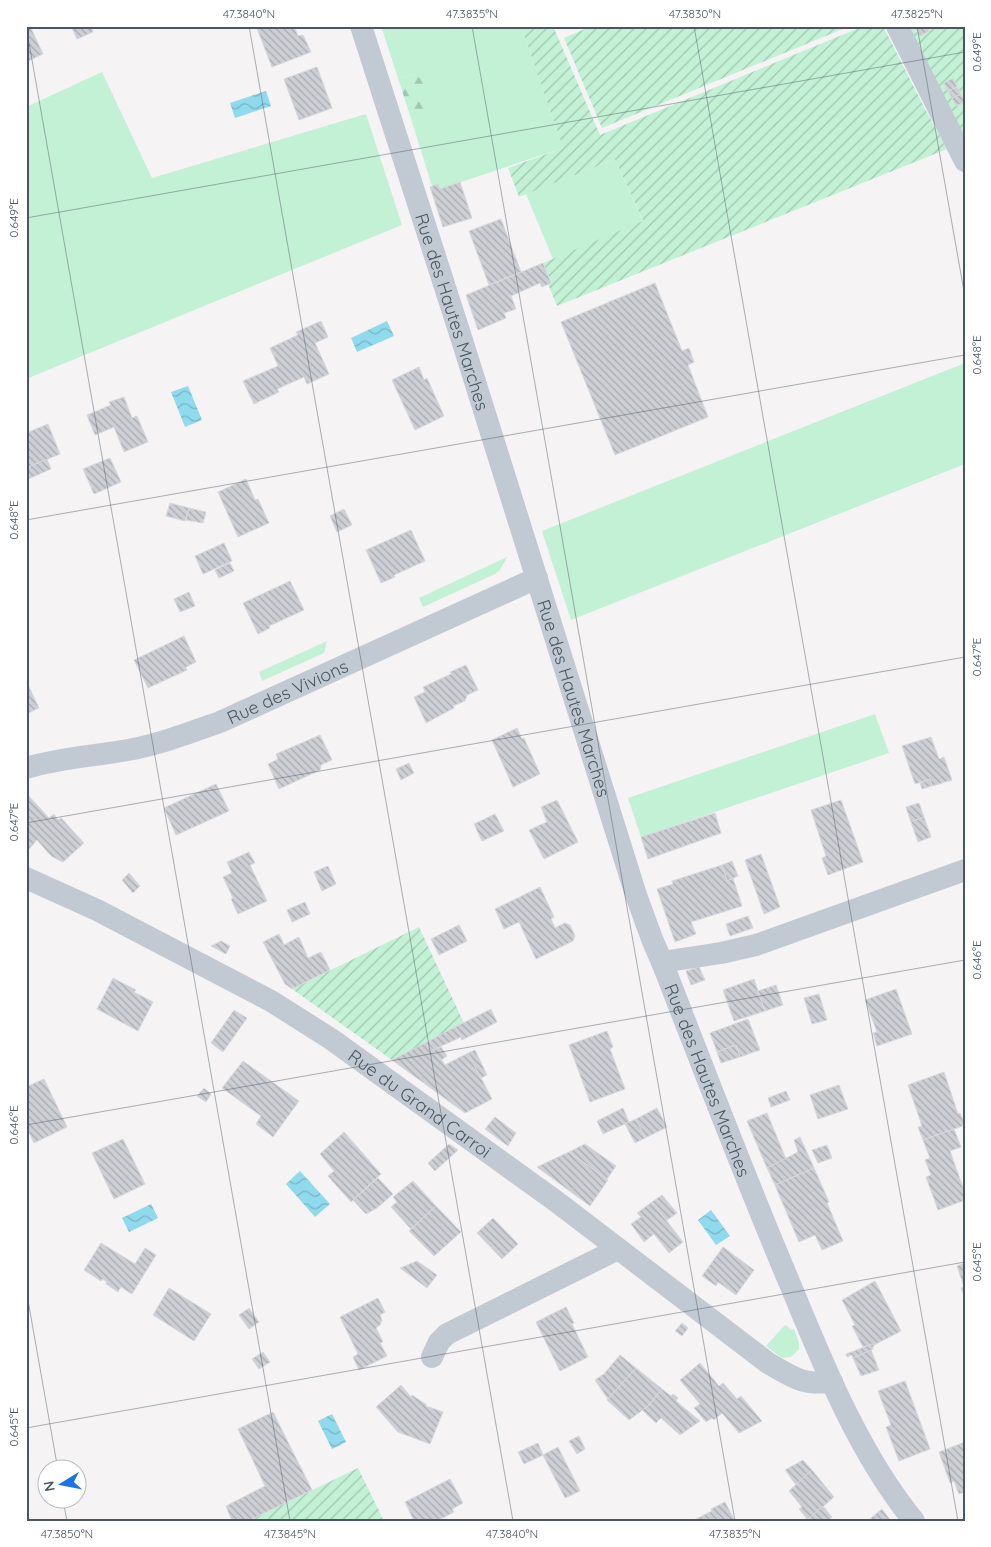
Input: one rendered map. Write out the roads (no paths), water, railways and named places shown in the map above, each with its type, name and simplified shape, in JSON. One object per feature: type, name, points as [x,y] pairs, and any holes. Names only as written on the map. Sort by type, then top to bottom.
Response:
[{"type":"street","name":"Rue des Hautes Marches","points":[[360,26],[537,578],[636,895],[740,1165],[821,1357]]},
{"type":"street","points":[[897,26],[965,161]]},
{"type":"street","name":"Rue des Vivions","points":[[26,768],[46,762],[128,750],[170,740],[220,722],[537,578]]},
{"type":"street","points":[[662,962],[721,953],[756,945],[965,870]]},
{"type":"street","name":"Rue du Grand Carroi","points":[[26,878],[97,910],[271,1001],[331,1039],[394,1083],[557,1202],[768,1363],[806,1383],[832,1382]]},
{"type":"street","points":[[432,1357],[439,1342],[446,1334],[618,1250]]},
{"type":"street","points":[[785,1373],[802,1370],[821,1357],[881,1476],[914,1521]]},
{"type":"water","points":[[266,91],[271,106],[235,118],[230,103]]},
{"type":"water","points":[[387,321],[394,336],[357,352],[351,338]]},
{"type":"water","points":[[188,386],[202,420],[185,427],[171,392]]},
{"type":"water","points":[[300,1171],[330,1204],[315,1217],[286,1184]]},
{"type":"water","points":[[151,1204],[158,1218],[129,1232],[122,1218]]},
{"type":"water","points":[[711,1210],[730,1236],[716,1245],[698,1220]]},
{"type":"water","points":[[332,1414],[346,1442],[332,1449],[318,1421]]}]
